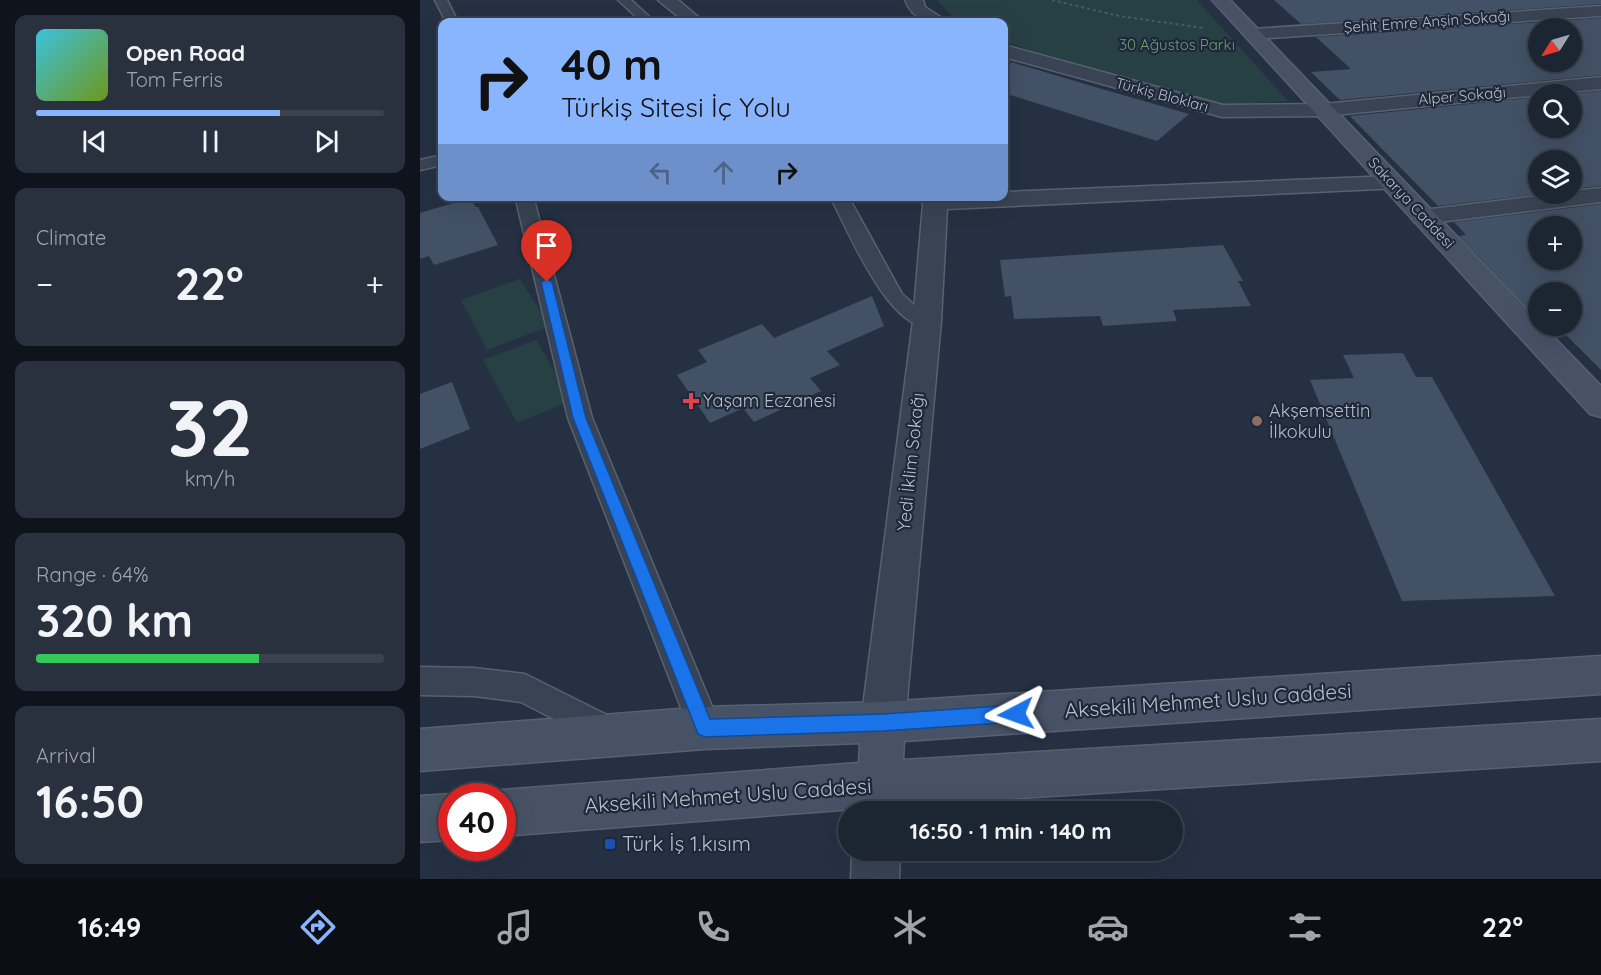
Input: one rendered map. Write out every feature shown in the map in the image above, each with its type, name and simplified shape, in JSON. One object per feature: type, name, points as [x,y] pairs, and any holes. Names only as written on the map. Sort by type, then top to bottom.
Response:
[{"type":"street","points":[[667,0],[689,18]]},
{"type":"street","points":[[914,0],[918,10],[932,18]]},
{"type":"street","name":"Sakarya Caddesi","points":[[1221,0],[1601,406]]},
{"type":"street","name":"Şehit Emre Anşin Sokağı","points":[[1253,34],[1601,10]]},
{"type":"street","name":"Türkiş Blokları","points":[[1008,52],[1222,111],[1324,110]]},
{"type":"street","name":"Alper Sokağı","points":[[1324,110],[1601,83]]},
{"type":"street","name":"Yedi İklim Sokağı","points":[[1008,196],[1392,183]]},
{"type":"street","points":[[1424,217],[1598,199]]},
{"type":"street","name":"Yedi İklim Sokağı","points":[[883,722],[927,321],[932,201]]},
{"type":"street","name":"Aksekili Mehmet Uslu Caddesi","points":[[420,750],[705,728],[883,722],[1601,675]]},
{"type":"street","points":[[879,798],[883,722]]},
{"type":"street","name":"Aksekili Mehmet Uslu Caddesi","points":[[516,812],[879,798],[1601,740]]},
{"type":"street","points":[[420,819],[438,818]]},
{"type":"street","points":[[875,879],[876,861]]},
{"type":"lane","points":[[441,0],[450,18]]},
{"type":"lane","points":[[624,0],[645,18]]},
{"type":"lane","points":[[420,165],[438,161]]},
{"type":"lane","points":[[526,201],[580,418],[705,728]]},
{"type":"lane","points":[[842,201],[894,297],[913,315],[927,321]]},
{"type":"lane","points":[[420,681],[474,682],[525,688],[616,736]]},
{"type":"path","points":[[1052,0],[1119,16],[1253,34]]},
{"type":"green space","name":"30 Ağustos Parkı","points":[[937,0],[1197,0],[1288,101],[1225,105],[1066,63],[1008,42],[1008,18],[954,18]]},
{"type":"green space","points":[[520,279],[550,326],[487,350],[461,300]]},
{"type":"green space","points":[[536,340],[572,400],[517,423],[483,360]]},
{"type":"building","points":[[1274,0],[1601,0],[1601,4],[1301,24]]},
{"type":"building","points":[[1601,18],[1601,75],[1340,100],[1311,72],[1351,69],[1316,37],[1528,23],[1528,72],[1582,72],[1582,19]]},
{"type":"building","points":[[1011,62],[1189,114],[1157,141],[1008,94]]},
{"type":"building","points":[[1601,91],[1601,186],[1582,188],[1582,150],[1528,150],[1528,195],[1438,206],[1350,116],[1528,98],[1528,138],[1582,138],[1582,93]]},
{"type":"building","points":[[460,201],[472,201],[478,207],[498,245],[434,265],[429,256],[420,259],[420,213]]},
{"type":"building","points":[[1601,204],[1601,370],[1567,336],[1582,336],[1582,282],[1528,282],[1527,307],[1459,236],[1466,235],[1454,222]]},
{"type":"building","points":[[1223,245],[1243,281],[1238,281],[1251,306],[1173,310],[1177,321],[1103,326],[1100,316],[1014,319],[1011,296],[1005,297],[1000,260]]},
{"type":"building","points":[[872,296],[884,326],[827,351],[840,365],[810,378],[821,391],[754,422],[743,408],[710,423],[677,375],[707,362],[698,350],[762,324],[774,338]]},
{"type":"building","points":[[1403,353],[1416,377],[1432,377],[1555,596],[1402,601],[1310,380],[1354,378],[1343,355]]},
{"type":"building","points":[[452,382],[470,429],[420,449],[420,394]]},
{"type":"place","name":"Yaşam Eczanesi","points":[[691,401]]},
{"type":"place","name":"Akşemsettin İlkokulu","points":[[1257,421]]},
{"type":"place","name":"Türk İş 1.kısım","points":[[610,844]]},
{"type":"route","points":[[547,282],[580,418],[705,728],[883,722],[1016,714]]}]
